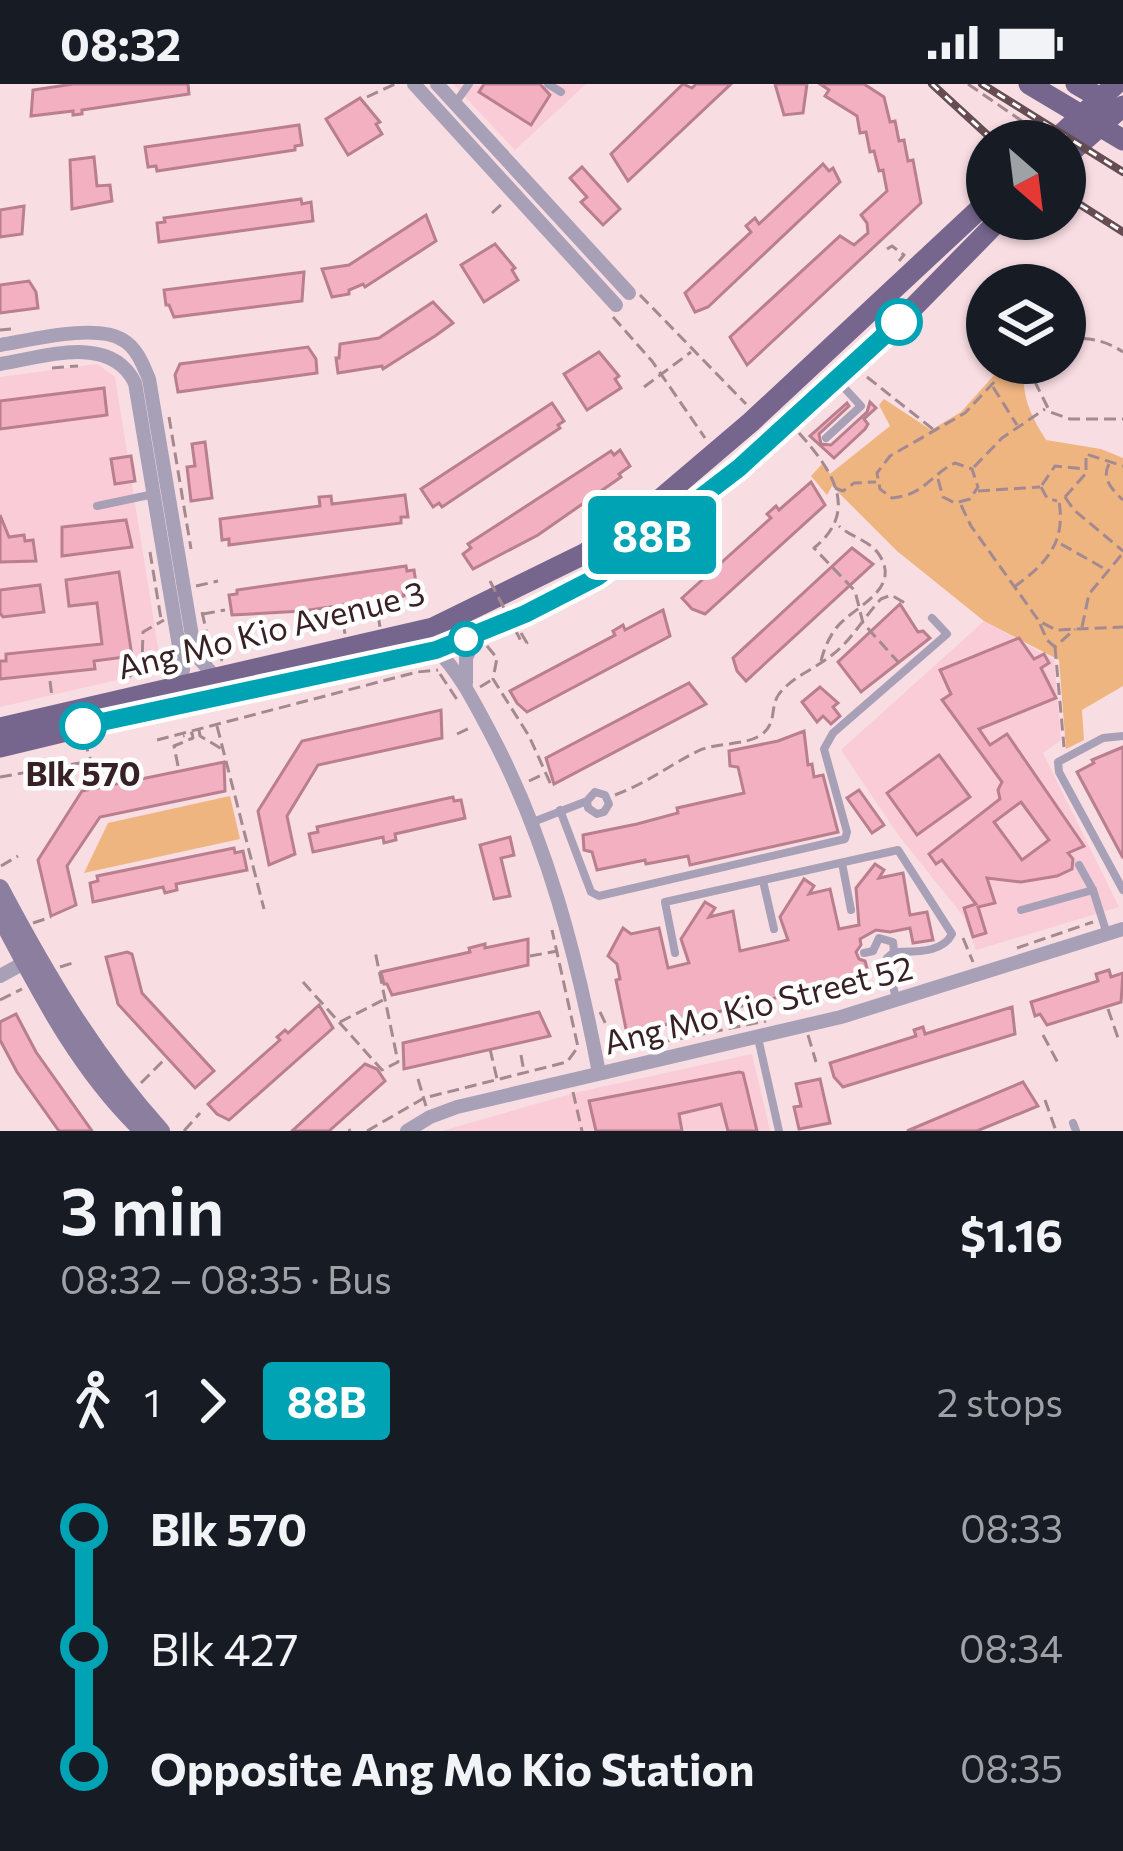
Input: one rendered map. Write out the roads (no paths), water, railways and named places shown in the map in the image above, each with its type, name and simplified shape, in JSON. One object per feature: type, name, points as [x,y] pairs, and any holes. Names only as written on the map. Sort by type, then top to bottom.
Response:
[{"type":"main road","points":[[1030,84],[1123,140]]},
{"type":"main road","points":[[1076,84],[1116,102],[1086,128]]},
{"type":"main road","points":[[1086,122],[1092,120]]},
{"type":"main road","name":"Ang Mo Kio Avenue 3","points":[[0,728],[433,628],[584,554],[637,519],[751,422],[966,222]]},
{"type":"main road","name":"Ang Mo Kio Avenue 3","points":[[0,747],[190,701],[442,661],[597,577],[739,468],[846,373],[979,240]]},
{"type":"main road","points":[[0,888],[31,959],[90,1070],[143,1131]]},
{"type":"main road","points":[[0,916],[103,1061],[161,1131]]},
{"type":"street","points":[[414,84],[616,305]]},
{"type":"street","points":[[437,84],[632,291]]},
{"type":"street","points":[[0,345],[108,333],[126,341],[149,379],[149,426]]},
{"type":"street","points":[[0,364],[101,352],[117,359],[135,383],[149,426],[183,670],[172,689]]},
{"type":"street","points":[[160,494],[195,654],[217,679]]},
{"type":"street","points":[[481,640],[466,658],[472,688],[533,822],[560,906],[596,1074]]},
{"type":"street","points":[[442,661],[472,688]]},
{"type":"street","name":"Ang Mo Kio Street 52","points":[[407,1131],[457,1107],[758,1038],[1123,929]]},
{"type":"street","points":[[0,976],[31,959]]},
{"type":"lane","points":[[454,103],[469,84]]},
{"type":"lane","points":[[548,84],[561,92]]},
{"type":"lane","points":[[616,305],[632,291]]},
{"type":"lane","points":[[826,438],[861,406],[846,373]]},
{"type":"lane","points":[[97,506],[160,494]]},
{"type":"lane","points":[[560,810],[591,892],[598,896],[841,841],[848,832],[824,749],[832,734],[946,634],[932,618]]},
{"type":"lane","points":[[1123,736],[1103,738],[1058,762],[1059,772],[1123,890]]},
{"type":"lane","points":[[533,822],[587,801],[595,792],[608,797],[608,807],[601,814],[591,811],[587,801]]},
{"type":"lane","points":[[676,953],[665,902],[899,851],[952,934],[948,943],[938,947],[890,955],[878,957],[868,952],[875,941],[893,942],[890,955],[897,1000]]},
{"type":"lane","points":[[1106,858],[1119,851]]},
{"type":"lane","points":[[842,863],[850,910]]},
{"type":"lane","points":[[1079,866],[1093,890],[1107,934]]},
{"type":"lane","points":[[763,880],[774,929]]},
{"type":"lane","points":[[1021,910],[1093,890]]},
{"type":"lane","points":[[758,1038],[779,1131]]},
{"type":"railway","points":[[932,84],[971,120]]},
{"type":"railway","points":[[982,84],[1123,172]]},
{"type":"railway","points":[[1086,208],[1123,232]]},
{"type":"place","name":"Blk 570","points":[[83,726]]}]
